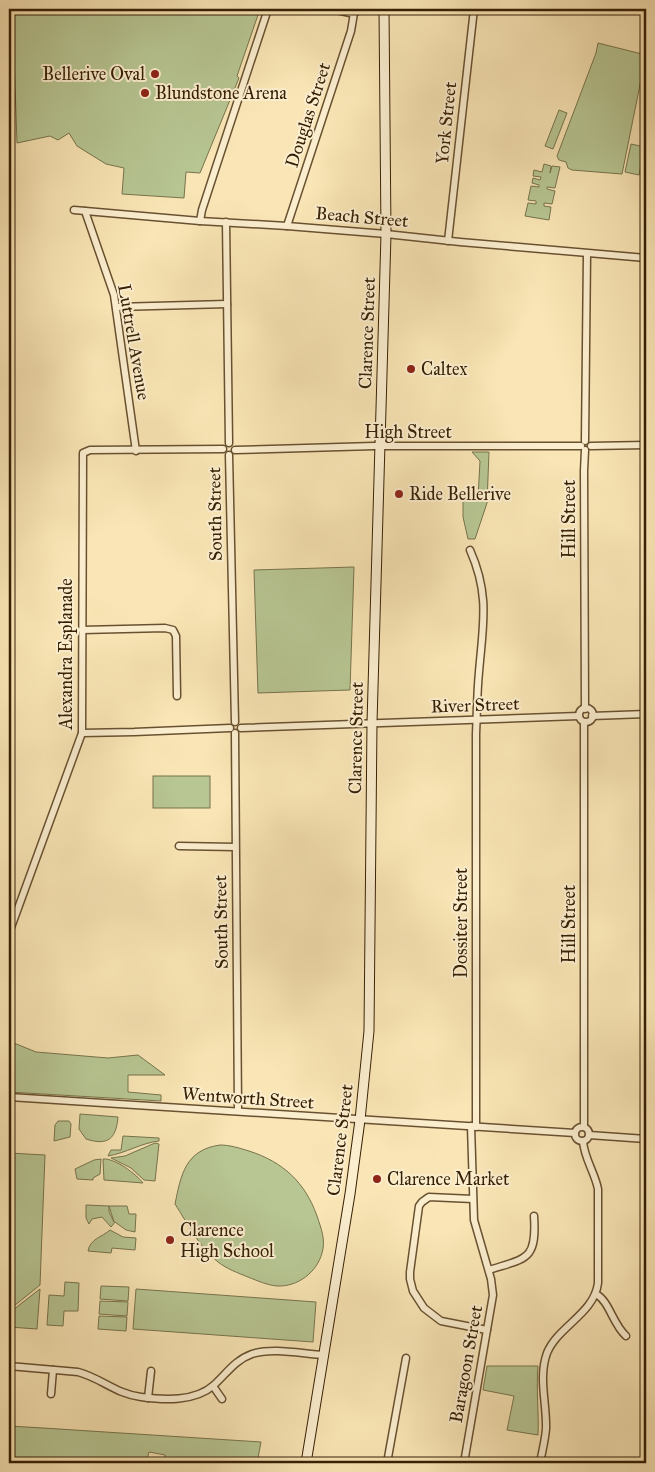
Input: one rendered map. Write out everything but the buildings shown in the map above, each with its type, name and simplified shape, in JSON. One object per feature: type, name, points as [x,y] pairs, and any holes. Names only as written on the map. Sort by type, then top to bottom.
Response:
[{"type":"main road","name":"Clarence Street","points":[[306,1463],[360,1120],[368,1048],[372,723],[386,234],[384,9]]},
{"type":"street","points":[[200,222],[210,184],[268,9]]},
{"type":"street","points":[[332,9],[354,13],[365,9]]},
{"type":"street","name":"York Street","points":[[448,241],[474,9]]},
{"type":"street","name":"Douglas Street","points":[[287,226],[351,31],[354,13]]},
{"type":"street","name":"Beach Street","points":[[74,210],[200,222],[226,222],[386,234],[646,258]]},
{"type":"street","name":"Luttrell Avenue","points":[[85,211],[114,296],[136,451]]},
{"type":"street","name":"South Street","points":[[226,222],[229,443]]},
{"type":"street","name":"Hill Street","points":[[585,708],[584,471],[586,446],[587,254]]},
{"type":"street","points":[[116,307],[227,304]]},
{"type":"street","points":[[229,443],[233,445],[235,450],[229,455],[224,453],[223,449],[229,443]]},
{"type":"street","name":"High Street","points":[[235,450],[646,445]]},
{"type":"street","points":[[136,451],[223,449]]},
{"type":"street","name":"Alexandra Esplanade","points":[[9,933],[82,732],[83,453],[90,450],[136,451]]},
{"type":"street","name":"South Street","points":[[229,455],[235,722]]},
{"type":"street","name":"Dossiter Street","points":[[470,550],[478,569],[485,606],[476,720],[474,1127]]},
{"type":"street","points":[[82,630],[165,628],[173,630],[176,636],[177,696]]},
{"type":"street","points":[[592,716],[591,711],[585,708],[581,710],[579,716],[584,722],[592,716],[646,714]]},
{"type":"street","name":"River Street","points":[[241,728],[579,716]]},
{"type":"street","points":[[82,732],[232,730],[239,732],[241,728],[239,724],[235,722],[231,724],[232,730]]},
{"type":"street","name":"Hill Street","points":[[584,722],[584,1127]]},
{"type":"street","name":"South Street","points":[[232,730],[238,1111]]},
{"type":"street","points":[[179,846],[235,847]]},
{"type":"street","name":"Wentworth Street","points":[[9,1097],[576,1133]]},
{"type":"street","name":"Baragoon Street","points":[[464,1463],[493,1295],[489,1270],[476,1227],[473,1199],[474,1127]]},
{"type":"street","points":[[584,1127],[588,1130],[589,1135],[588,1139],[583,1141],[578,1139],[576,1133],[578,1129],[584,1127]]},
{"type":"street","points":[[589,1135],[646,1139]]},
{"type":"street","points":[[540,1463],[546,1428],[543,1388],[545,1360],[552,1344],[596,1294],[598,1276],[598,1189],[595,1176],[584,1151],[583,1141]]},
{"type":"street","points":[[473,1199],[425,1198],[420,1206],[410,1279],[413,1291],[432,1316],[450,1324],[487,1330]]},
{"type":"street","points":[[489,1270],[522,1259],[529,1253],[535,1239],[534,1216]]},
{"type":"street","points":[[596,1294],[603,1299],[614,1322],[626,1336]]},
{"type":"street","points":[[9,1366],[78,1372],[86,1374],[117,1391],[148,1398],[185,1398],[204,1392],[213,1386],[234,1363],[253,1354],[272,1351],[324,1355]]},
{"type":"street","points":[[387,1463],[406,1358]]},
{"type":"street","points":[[51,1394],[53,1370]]},
{"type":"street","points":[[148,1398],[151,1371]]},
{"type":"street","points":[[213,1386],[222,1399]]},
{"type":"street","points":[[644,1463],[646,1453]]},
{"type":"green space","name":"Blundstone Arena","points":[[9,9],[260,9],[237,76],[239,78],[200,173],[186,172],[184,198],[122,194],[124,168],[106,164],[77,146],[69,133],[58,140],[50,136],[17,143],[13,27]]},
{"type":"green space","points":[[598,43],[646,55],[622,174],[572,170],[568,168],[566,162],[559,160],[557,156],[596,53]]},
{"type":"green space","points":[[559,110],[567,113],[553,149],[545,146]]},
{"type":"green space","points":[[631,144],[645,147],[639,175],[625,172]]},
{"type":"green space","points":[[544,164],[551,166],[550,173],[552,166],[560,167],[555,188],[547,187],[547,189],[555,191],[552,204],[544,203],[544,206],[551,207],[549,220],[525,216],[528,203],[536,204],[536,201],[528,200],[531,186],[539,187],[539,185],[532,183],[533,178],[540,180],[541,177],[533,176],[534,170],[542,172]]},
{"type":"green space","points":[[472,452],[489,452],[487,503],[475,539],[468,539],[463,517],[463,498],[478,498],[480,461]]},
{"type":"green space","points":[[354,567],[350,690],[258,693],[254,570]]},
{"type":"green space","points":[[153,776],[210,776],[210,808],[153,808]]},
{"type":"green space","points":[[9,1041],[36,1052],[108,1058],[138,1055],[165,1075],[128,1075],[128,1092],[161,1095],[161,1101],[9,1092]]},
{"type":"green space","points":[[80,1114],[118,1117],[113,1135],[110,1139],[100,1142],[86,1139],[79,1129]]},
{"type":"green space","points":[[58,1121],[69,1121],[71,1124],[70,1137],[54,1141],[55,1125]]},
{"type":"green space","points":[[123,1136],[159,1138],[159,1141],[108,1156],[111,1150],[121,1150]]},
{"type":"green space","points":[[155,1143],[159,1144],[155,1181],[144,1180],[131,1168],[111,1158],[125,1156]]},
{"type":"green space","points":[[220,1145],[249,1151],[272,1161],[291,1175],[306,1193],[320,1225],[323,1248],[316,1266],[306,1277],[285,1286],[266,1284],[255,1280],[218,1262],[194,1235],[175,1204],[180,1183],[192,1158],[199,1152]]},
{"type":"green space","points":[[9,1153],[45,1155],[40,1285],[9,1310]]},
{"type":"green space","points":[[101,1159],[100,1174],[93,1178],[93,1180],[77,1179],[75,1169],[94,1160]]},
{"type":"green space","points":[[103,1159],[108,1159],[125,1167],[143,1183],[104,1180]]},
{"type":"green space","points":[[86,1205],[127,1206],[129,1214],[136,1214],[135,1232],[126,1230],[115,1222],[111,1227],[102,1217],[92,1219],[89,1224],[86,1218]]},
{"type":"green space","points":[[110,1230],[123,1237],[136,1238],[135,1250],[112,1248],[111,1253],[88,1251],[94,1241]]},
{"type":"green space","points":[[65,1282],[79,1283],[78,1311],[64,1311],[63,1326],[47,1325],[49,1295],[64,1296]]},
{"type":"green space","points":[[101,1286],[129,1287],[128,1301],[100,1299]]},
{"type":"green space","points":[[40,1289],[37,1329],[9,1327],[9,1313]]},
{"type":"green space","points":[[136,1289],[316,1302],[313,1342],[133,1329]]},
{"type":"green space","points":[[100,1301],[128,1302],[127,1316],[99,1314]]},
{"type":"green space","points":[[99,1316],[127,1317],[126,1331],[98,1329]]},
{"type":"green space","points":[[487,1366],[538,1366],[538,1435],[507,1430],[514,1396],[483,1390]]},
{"type":"green space","points":[[9,1426],[261,1442],[257,1463],[164,1463],[165,1455],[149,1452],[146,1463],[9,1463]]},
{"type":"place","name":"Bellerive Oval","points":[[155,74]]},
{"type":"place","name":"Blundstone Arena","points":[[145,93]]},
{"type":"place","name":"Caltex","points":[[411,369]]},
{"type":"place","name":"Ride Bellerive","points":[[399,494]]},
{"type":"place","name":"Clarence Market","points":[[377,1179]]},
{"type":"place","name":"Clarence High School","points":[[170,1240]]}]
